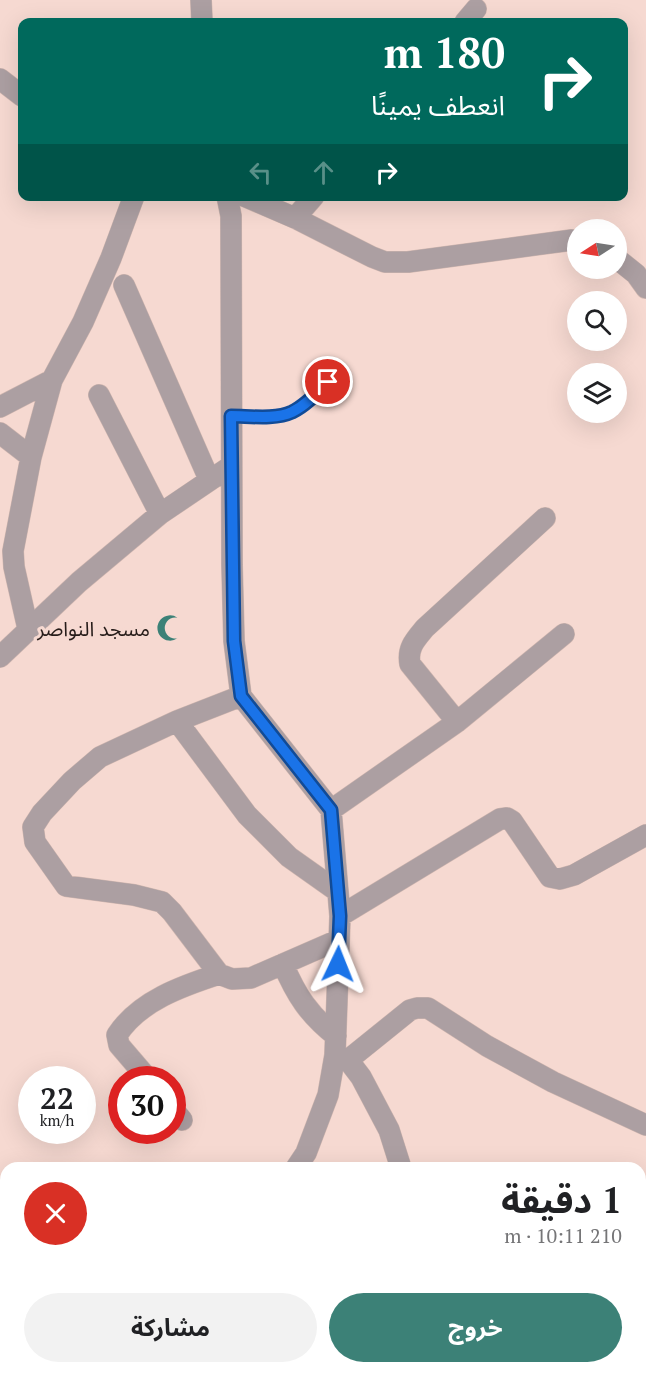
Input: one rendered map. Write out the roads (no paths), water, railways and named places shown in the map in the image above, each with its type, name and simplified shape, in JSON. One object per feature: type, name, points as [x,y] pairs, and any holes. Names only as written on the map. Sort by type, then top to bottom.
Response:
[{"type":"street","points":[[201,0],[202,18]]},
{"type":"street","points":[[0,79],[18,93]]},
{"type":"street","points":[[28,629],[14,567],[10,509],[31,457],[52,380],[111,258],[132,201]]},
{"type":"street","points":[[228,201],[231,216],[234,641],[241,696],[331,810],[340,916],[338,940],[340,1050],[306,1162]]},
{"type":"street","points":[[256,201],[385,262],[408,262],[567,241]]},
{"type":"street","points":[[295,218],[310,201]]},
{"type":"street","points":[[627,266],[643,277]]},
{"type":"street","points":[[124,285],[209,479]]},
{"type":"street","points":[[0,407],[52,380]]},
{"type":"street","points":[[99,395],[160,514]]},
{"type":"street","points":[[0,432],[31,457]]},
{"type":"street","points":[[0,657],[79,582],[160,514],[231,466]]},
{"type":"street","points":[[457,722],[410,664],[408,655],[411,645],[425,628],[545,518]]},
{"type":"street","points":[[331,810],[457,722],[564,634]]},
{"type":"street","points":[[241,696],[177,721],[100,757],[72,781],[42,813],[33,826],[35,842],[66,886],[134,895],[162,902],[219,974],[232,979],[251,978],[338,940]]},
{"type":"street","points":[[177,721],[247,815],[290,857],[337,891]]},
{"type":"street","points":[[340,916],[500,819],[507,818],[512,821],[550,877],[560,879],[574,875],[646,835]]},
{"type":"street","points":[[282,964],[304,1006],[361,1077],[389,1130],[399,1162]]},
{"type":"street","points":[[137,1066],[119,1045],[117,1035],[119,1031],[158,998],[219,974]]},
{"type":"street","points":[[340,1050],[410,1010],[428,1008],[487,1046],[553,1082],[646,1125]]},
{"type":"lane","points":[[231,416],[276,416],[290,413],[304,405],[341,371]]},
{"type":"place","name":"مسجد النواصر","points":[[170,628]]}]
